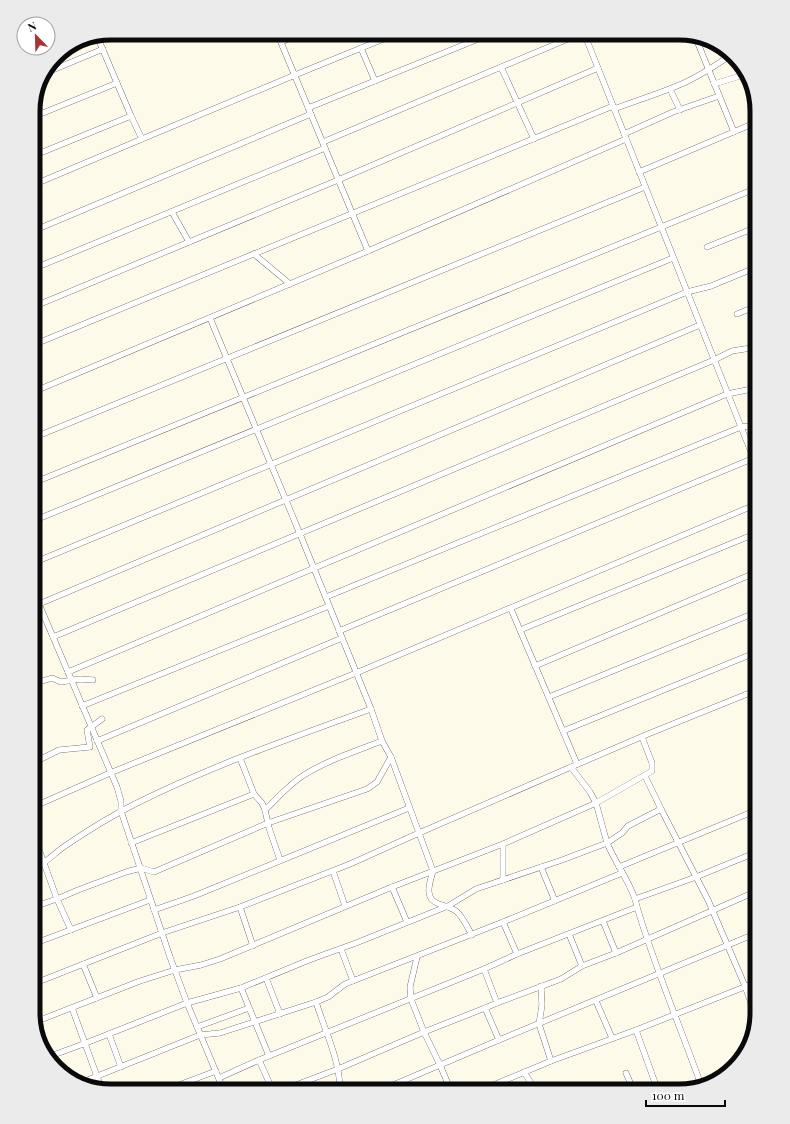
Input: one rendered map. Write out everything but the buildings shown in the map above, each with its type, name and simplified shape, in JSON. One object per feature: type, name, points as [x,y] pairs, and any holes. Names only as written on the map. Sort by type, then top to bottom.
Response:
[{"type":"street","points":[[286,40],[281,42],[368,251]]},
{"type":"street","points":[[40,182],[381,40]]},
{"type":"street","points":[[40,228],[310,111],[375,81],[477,40]]},
{"type":"street","points":[[323,142],[566,40]]},
{"type":"street","points":[[586,40],[750,449]]},
{"type":"street","points":[[99,41],[142,140]]},
{"type":"street","points":[[698,43],[734,132]]},
{"type":"street","points":[[361,48],[375,81]]},
{"type":"street","points":[[54,70],[103,50]]},
{"type":"street","points":[[40,342],[534,139],[613,108],[680,85],[726,58]]},
{"type":"street","points":[[501,67],[534,139]]},
{"type":"street","points":[[40,304],[338,180],[598,68]]},
{"type":"street","points":[[714,84],[740,76]]},
{"type":"street","points":[[40,114],[117,83]]},
{"type":"street","points":[[670,89],[680,110]]},
{"type":"street","points":[[40,389],[368,251],[680,110],[719,96]]},
{"type":"street","points":[[40,153],[131,116]]},
{"type":"street","points":[[639,172],[750,125]]},
{"type":"street","points":[[40,266],[325,148]]},
{"type":"street","points":[[40,435],[645,187]]},
{"type":"street","points":[[40,480],[750,191]]},
{"type":"street","points":[[172,212],[189,242]]},
{"type":"street","points":[[707,247],[750,230]]},
{"type":"street","points":[[254,254],[290,284]]},
{"type":"street","points":[[40,518],[673,258]]},
{"type":"street","points":[[40,560],[687,292],[711,286],[750,270]]},
{"type":"street","points":[[737,314],[750,309]]},
{"type":"street","points":[[210,318],[326,597],[371,709],[382,741],[391,757],[433,871],[428,890],[430,896],[435,902],[448,906],[458,913],[472,935]]},
{"type":"street","points":[[40,604],[700,325]]},
{"type":"street","points":[[53,637],[714,360],[732,351],[750,348]]},
{"type":"street","points":[[68,672],[728,394],[750,389]]},
{"type":"street","points":[[326,597],[741,428],[750,426]]},
{"type":"street","points":[[339,631],[750,460]]},
{"type":"street","points":[[40,804],[110,773],[511,609],[750,507]]},
{"type":"street","points":[[520,630],[750,536]]},
{"type":"street","points":[[535,666],[750,575]]},
{"type":"street","points":[[40,606],[120,796],[121,812],[150,900],[187,1003],[221,1084]]},
{"type":"street","points":[[82,706],[329,606]]},
{"type":"street","points":[[511,609],[577,764]]},
{"type":"street","points":[[548,697],[750,615]]},
{"type":"street","points":[[97,741],[342,638]]},
{"type":"street","points":[[563,731],[750,655]]},
{"type":"street","points":[[40,682],[52,678],[61,682],[93,680]]},
{"type":"street","points":[[40,981],[162,933],[240,907],[333,871],[577,764],[750,693]]},
{"type":"street","points":[[40,865],[65,846],[121,812],[154,795],[240,758],[371,709]]},
{"type":"street","points":[[40,760],[59,750],[90,747],[87,730],[102,719]]},
{"type":"street","points":[[41,1020],[175,970],[201,965],[220,959],[345,906],[503,844],[596,803],[652,771],[652,763],[642,737]]},
{"type":"street","points":[[265,810],[303,775],[382,741]]},
{"type":"street","points":[[40,905],[57,900],[111,877],[140,868],[154,872],[268,823],[352,795],[372,786],[377,782],[391,757]]},
{"type":"street","points":[[240,758],[254,794],[262,803],[265,810],[280,860]]},
{"type":"street","points":[[571,767],[590,792],[596,803],[607,843],[628,882],[635,899],[659,974],[700,1081]]},
{"type":"street","points":[[645,776],[713,910],[750,1000]]},
{"type":"street","points":[[131,843],[254,794]]},
{"type":"street","points":[[154,910],[194,896],[409,808]]},
{"type":"street","points":[[54,1055],[86,1044],[187,1003],[241,988],[448,906],[470,892],[607,843],[622,833],[628,826],[661,809]]},
{"type":"street","points":[[619,867],[750,813]]},
{"type":"street","points":[[503,844],[503,880]]},
{"type":"street","points":[[40,855],[57,900],[71,930]]},
{"type":"street","points":[[635,899],[696,877],[750,855]]},
{"type":"street","points":[[541,867],[555,901]]},
{"type":"street","points":[[333,871],[345,906]]},
{"type":"street","points":[[88,1080],[200,1035],[220,1033],[316,1002],[328,997],[341,986],[472,935],[622,873]]},
{"type":"street","points":[[392,887],[407,922]]},
{"type":"street","points":[[298,1084],[338,1069],[424,1032],[561,979],[582,966],[647,940],[750,894]]},
{"type":"street","points":[[40,941],[150,900]]},
{"type":"street","points":[[240,907],[253,946]]},
{"type":"street","points":[[219,1078],[259,1060],[411,999],[517,954],[637,907]]},
{"type":"street","points":[[603,921],[616,953]]},
{"type":"street","points":[[503,922],[517,954]]},
{"type":"street","points":[[569,934],[582,966]]},
{"type":"street","points":[[402,1084],[499,1040],[750,936]]},
{"type":"street","points":[[341,949],[353,981]]},
{"type":"street","points":[[417,957],[410,987],[411,999],[424,1032],[448,1084]]},
{"type":"street","points":[[83,964],[97,998]]},
{"type":"street","points":[[484,969],[498,1003]]},
{"type":"street","points":[[266,978],[280,1014]]},
{"type":"street","points":[[496,1084],[551,1061],[636,1030],[750,984]]},
{"type":"street","points":[[541,986],[542,1005],[539,1024],[551,1061]]},
{"type":"street","points":[[241,988],[269,1056]]},
{"type":"street","points":[[596,1001],[612,1038]]},
{"type":"street","points":[[316,1002],[338,1069],[339,1084]]},
{"type":"street","points":[[72,1008],[100,1083]]},
{"type":"street","points":[[197,1026],[249,1008]]},
{"type":"street","points":[[485,1008],[499,1040]]},
{"type":"street","points":[[636,1030],[655,1084]]},
{"type":"street","points":[[109,1034],[121,1067]]},
{"type":"street","points":[[259,1060],[270,1084]]},
{"type":"street","points":[[182,1084],[216,1071]]},
{"type":"street","points":[[524,1072],[532,1084]]},
{"type":"street","points":[[626,1073],[631,1084]]}]
